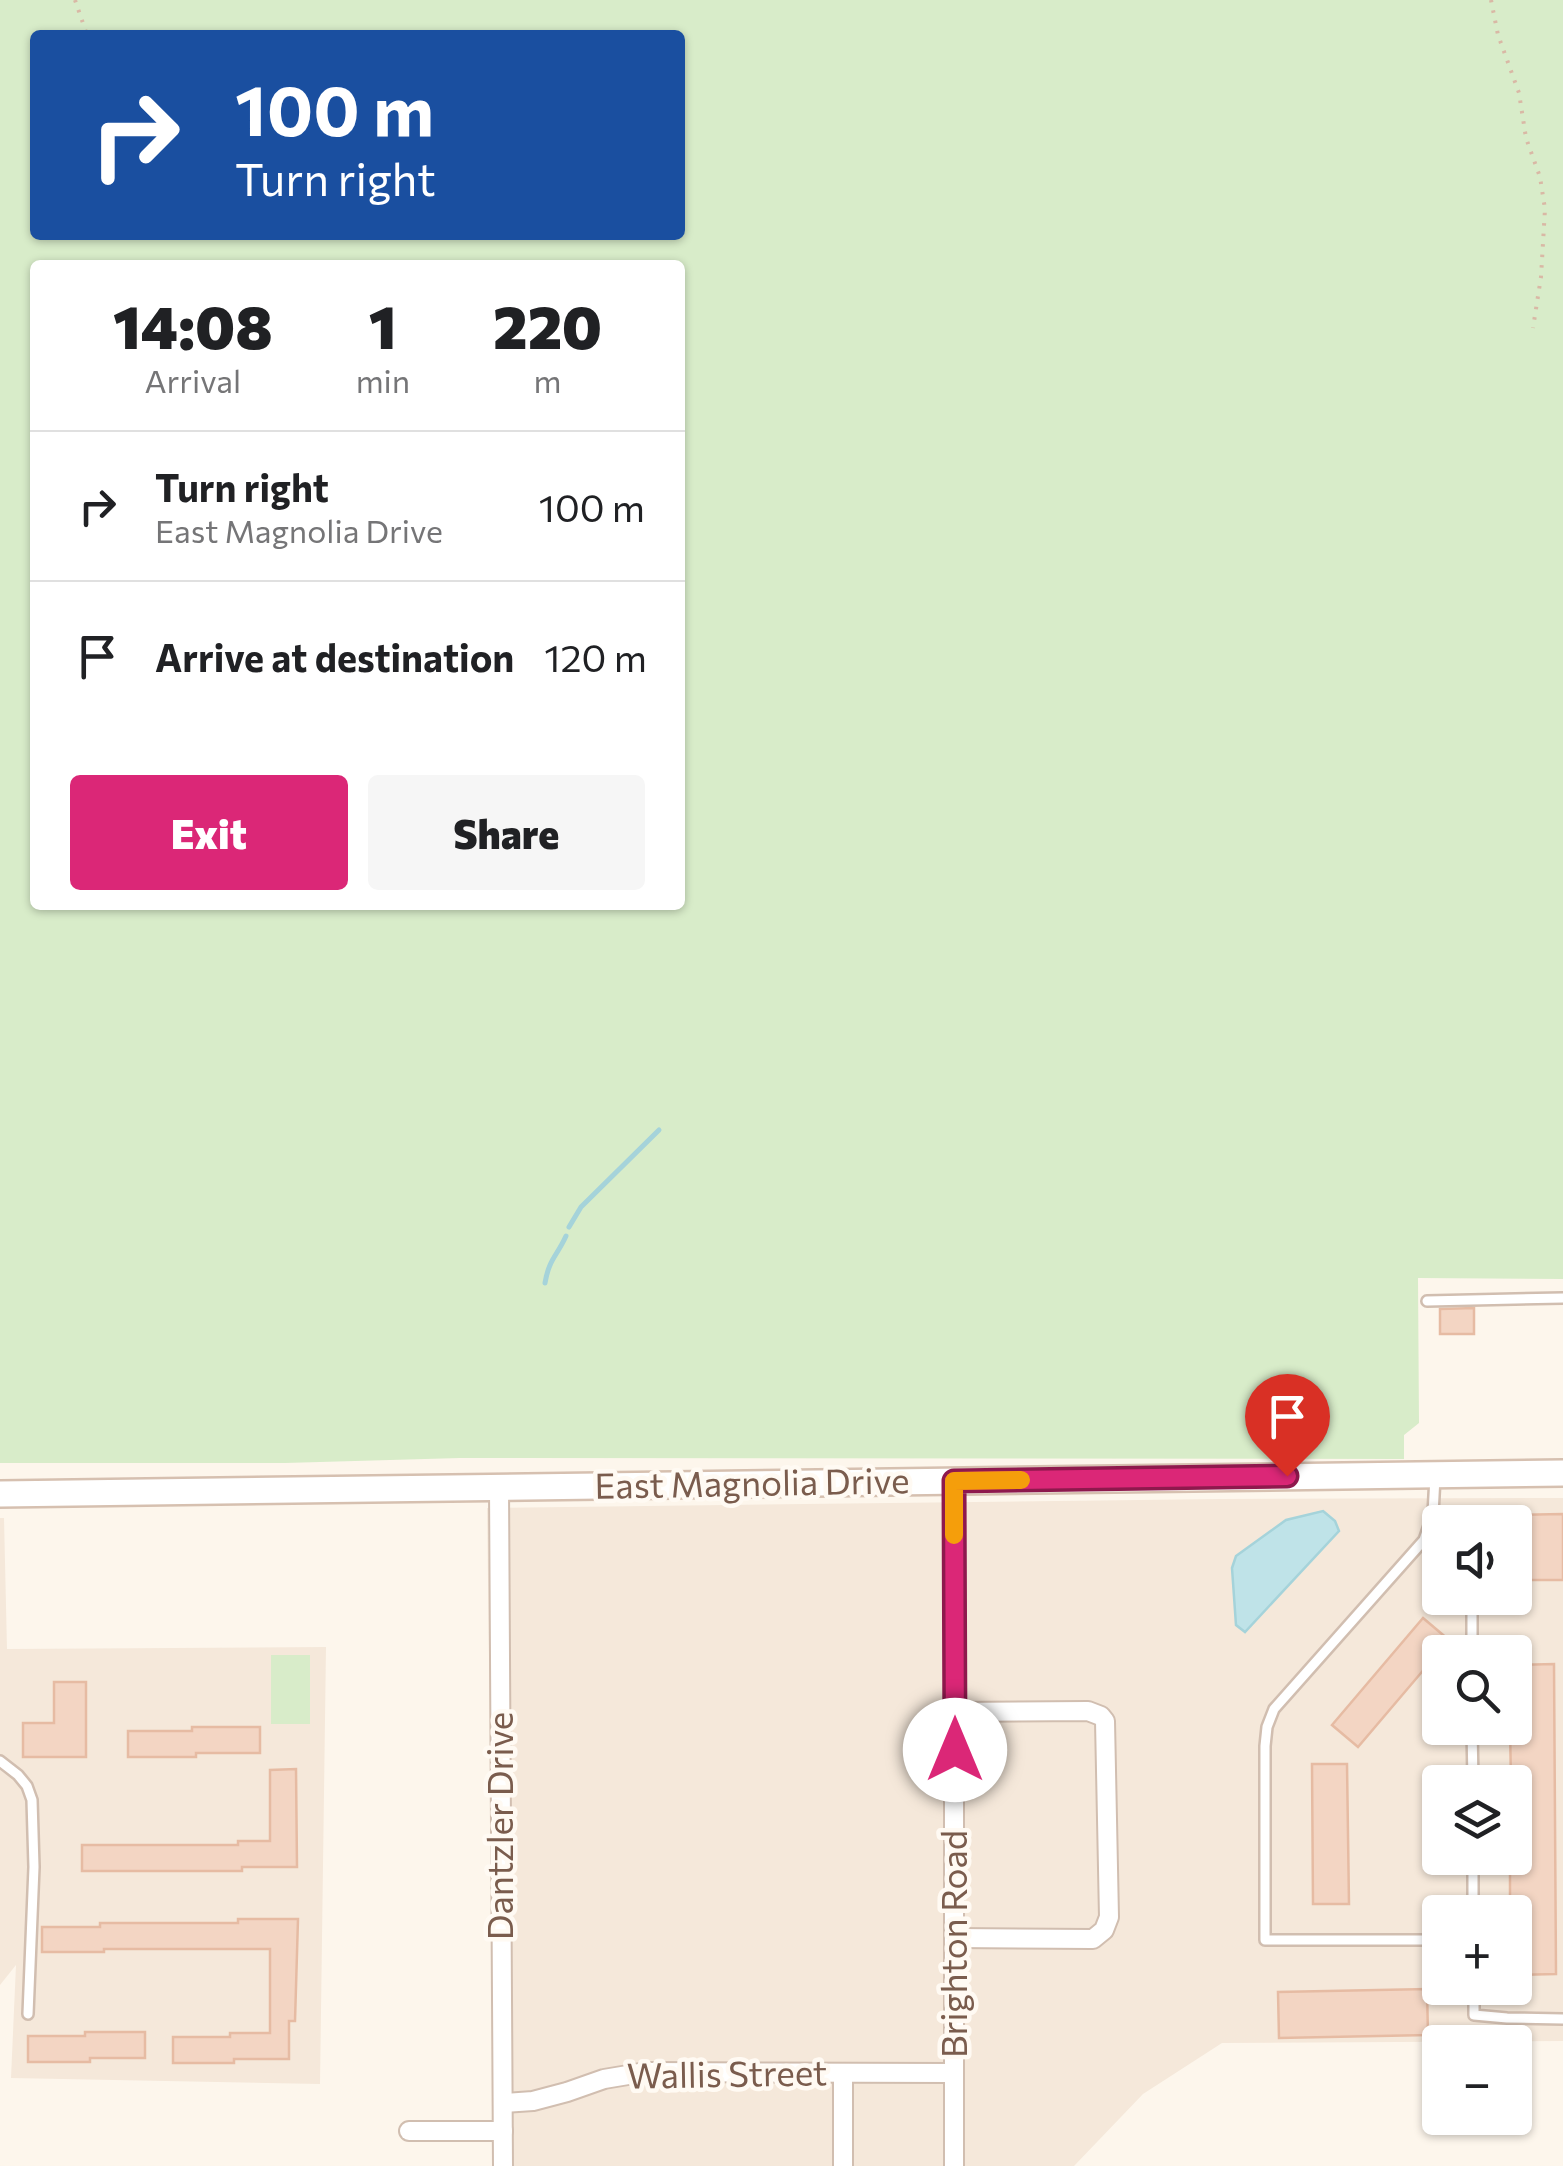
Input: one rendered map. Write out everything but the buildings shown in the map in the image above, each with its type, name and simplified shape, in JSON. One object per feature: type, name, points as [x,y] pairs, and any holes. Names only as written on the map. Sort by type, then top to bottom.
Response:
[{"type":"main road","name":"East Magnolia Drive","points":[[0,1494],[1563,1473]]},
{"type":"street","name":"Brighton Road","points":[[954,1481],[954,2166]]},
{"type":"street","name":"Dantzler Drive","points":[[499,1487],[503,2166]]},
{"type":"street","points":[[955,1712],[1088,1712],[1106,1721],[1108,1917],[1106,1926],[1092,1939],[955,1938]]},
{"type":"street","name":"Wallis Street","points":[[502,2103],[533,2101],[604,2078],[646,2072],[954,2074]]},
{"type":"street","points":[[843,2072],[843,2166]]},
{"type":"street","points":[[408,2131],[503,2131]]},
{"type":"lane","points":[[1428,1301],[1563,1298]]},
{"type":"lane","points":[[1433,1505],[1435,1474]]},
{"type":"lane","points":[[1422,1542],[1274,1709],[1265,1746],[1265,1940],[1422,1940]]},
{"type":"lane","points":[[0,1761],[18,1774],[32,1800],[34,1867],[28,2014]]},
{"type":"lane","points":[[1474,2005],[1474,2015],[1563,2020]]},
{"type":"path","points":[[75,0],[85,30]]},
{"type":"path","points":[[1491,0],[1518,93],[1526,138],[1540,176],[1545,208],[1533,328]]},
{"type":"shaded area","points":[[1563,1498],[1563,2041],[1532,2041],[1532,2025],[1422,2025],[1422,2042],[1222,2043],[1143,2094],[1074,2166],[496,2166],[487,1508]]},
{"type":"shaded area","points":[[0,1518],[4,1518],[7,1649],[326,1647],[320,2084],[11,2078],[16,1965],[0,1985]]},
{"type":"green space","points":[[0,0],[1563,0],[1563,1279],[1418,1278],[1419,1423],[1404,1435],[1404,1459],[460,1458],[285,1463],[0,1463]]},
{"type":"green space","points":[[271,1655],[310,1655],[310,1724],[271,1724]]},
{"type":"water","points":[[1323,1511],[1335,1521],[1339,1531],[1245,1632],[1236,1625],[1232,1568],[1236,1556],[1286,1520]]},
{"type":"waterway","points":[[569,1227],[581,1207],[659,1130]]},
{"type":"waterway","points":[[545,1283],[566,1236]]},
{"type":"slow traffic","points":[[954,1535],[954,1481],[1021,1480]]},
{"type":"route","points":[[955,1750],[954,1481],[1287,1476]]}]
